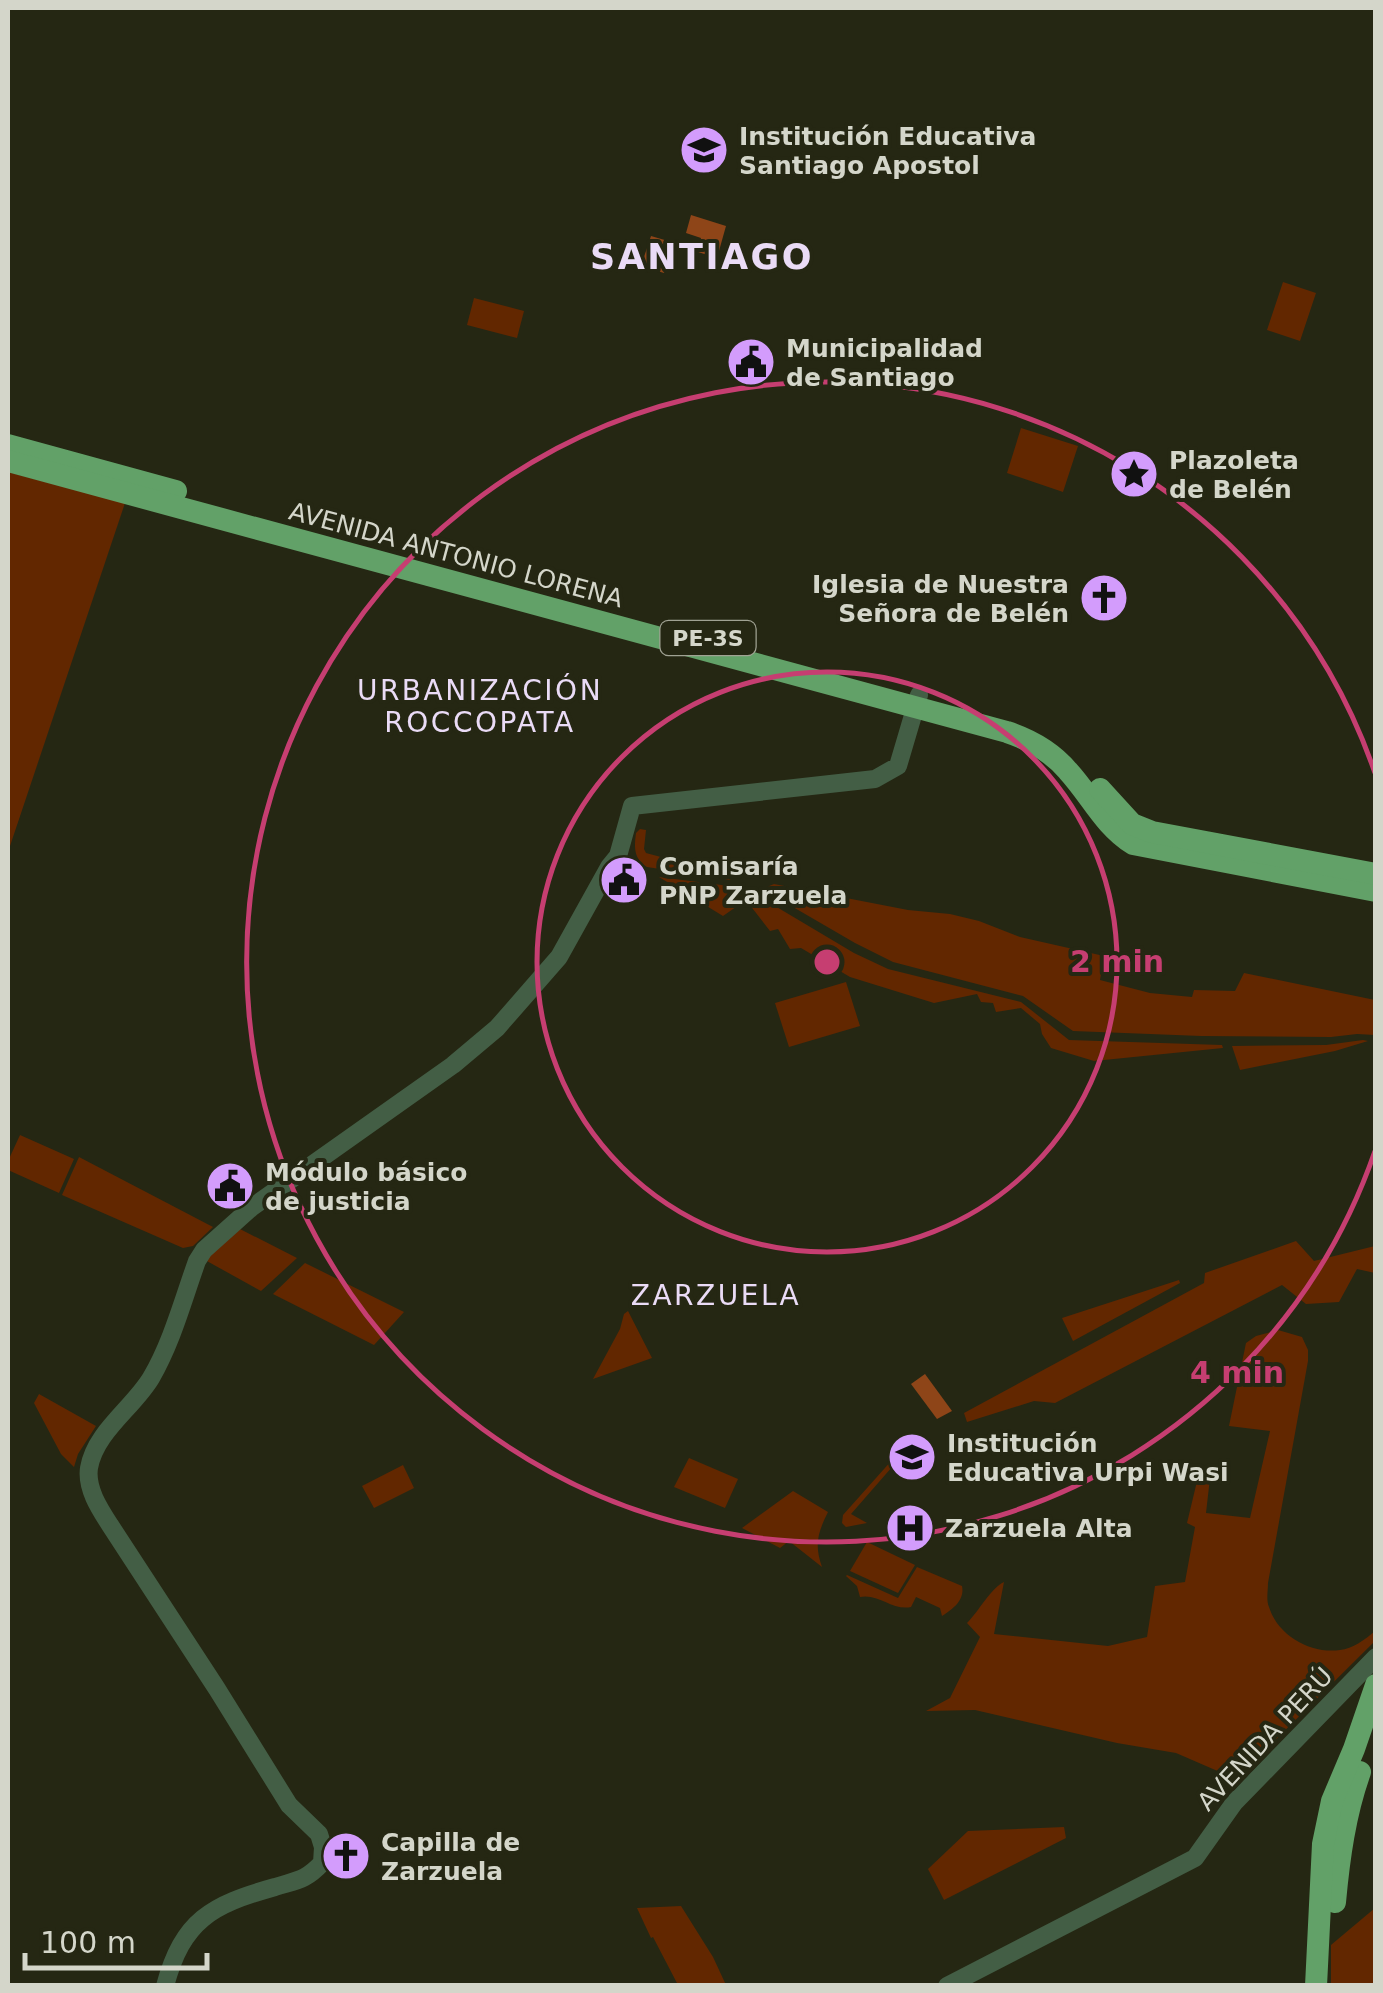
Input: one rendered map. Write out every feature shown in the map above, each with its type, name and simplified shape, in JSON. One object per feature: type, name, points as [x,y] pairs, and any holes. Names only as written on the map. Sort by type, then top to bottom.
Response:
[{"type":"highway","name":"AVENIDA ANTONIO LORENA","points":[[8,444],[917,701],[1038,746],[1070,772],[1118,834],[1133,844],[1376,891]]},
{"type":"highway","name":"AVENIDA ANTONIO LORENA","points":[[8,460],[917,701],[1010,718],[1050,734],[1078,758],[1132,824],[1152,832],[1376,874]]},
{"type":"highway","points":[[1331,1986],[1329,1877],[1324,1844],[1332,1801],[1376,1684]]},
{"type":"highway","points":[[1316,1986],[1329,1877],[1350,1798],[1376,1732]]},
{"type":"street","points":[[164,1986],[184,1936],[204,1918],[244,1896],[311,1875],[322,1863],[323,1846],[319,1834],[289,1805],[98,1506],[88,1480],[92,1456],[100,1442],[154,1373],[197,1261],[204,1250],[252,1208],[497,1028],[559,957],[618,856],[632,806],[875,779],[898,766],[917,701]]},
{"type":"street","name":"AVENIDA PERÚ","points":[[947,1986],[1195,1858],[1234,1803],[1376,1656]]},
{"type":"shaded area","points":[[691,215],[726,226],[717,258],[698,252],[701,238],[686,233]]},
{"type":"shaded area","points":[[651,236],[668,241],[663,257],[669,259],[664,273],[641,266]]},
{"type":"shaded area","points":[[1283,282],[1316,293],[1300,341],[1267,330]]},
{"type":"shaded area","points":[[474,298],[524,311],[517,338],[467,325]]},
{"type":"shaded area","points":[[1021,428],[1078,446],[1063,492],[1007,473]]},
{"type":"shaded area","points":[[8,472],[125,503],[8,852]]},
{"type":"shaded area","points":[[646,830],[646,853],[713,871],[731,880],[647,867],[636,853],[636,833]]},
{"type":"shaded area","points":[[659,877],[745,888],[888,969],[1021,1002],[1069,1040],[1223,1048],[1094,1061],[1051,1048],[1040,1024],[1021,1008],[996,1012],[993,1003],[981,1002],[977,994],[934,1003],[850,977],[801,948],[790,949],[778,929],[770,931],[746,900],[723,916]]},
{"type":"shaded area","points":[[774,884],[908,910],[950,914],[1020,937],[1104,956],[1100,980],[1150,993],[1192,997],[1194,990],[1235,991],[1244,973],[1375,1000],[1375,1035],[1201,1036],[1073,1031],[1023,996],[893,962],[762,889]]},
{"type":"shaded area","points":[[846,982],[860,1026],[789,1047],[775,1003]]},
{"type":"shaded area","points":[[1368,1041],[1240,1070],[1232,1046],[1326,1045]]},
{"type":"shaded area","points":[[20,1135],[74,1159],[59,1193],[8,1170]]},
{"type":"shaded area","points":[[79,1157],[213,1227],[193,1246],[183,1248],[62,1195]]},
{"type":"shaded area","points":[[240,1229],[297,1258],[261,1291],[205,1260]]},
{"type":"shaded area","points":[[1296,1241],[1314,1261],[1375,1246],[1375,1273],[1357,1269],[1339,1302],[1306,1304],[1282,1285],[1055,1403],[1034,1401],[967,1422],[964,1413],[1204,1283],[1205,1273]]},
{"type":"shaded area","points":[[305,1263],[404,1312],[374,1345],[273,1294]]},
{"type":"shaded area","points":[[1179,1280],[1180,1283],[1073,1341],[1062,1318]]},
{"type":"shaded area","points":[[628,1311],[652,1358],[593,1379],[624,1314]]},
{"type":"shaded area","points":[[1278,1330],[1302,1337],[1308,1361],[1268,1583],[1268,1604],[1280,1627],[1307,1646],[1345,1649],[1375,1631],[1375,1641],[1236,1779],[1176,1753],[975,1710],[926,1711],[950,1698],[980,1637],[967,1623],[1004,1582],[994,1634],[1108,1646],[1147,1637],[1155,1586],[1185,1582],[1195,1527],[1187,1523],[1198,1477],[1210,1478],[1206,1513],[1250,1518],[1270,1431],[1229,1426],[1246,1343]]},
{"type":"shaded area","points":[[925,1374],[952,1411],[937,1419],[911,1384]]},
{"type":"shaded area","points":[[39,1394],[96,1426],[74,1467],[61,1454],[34,1403]]},
{"type":"shaded area","points":[[909,1441],[906,1451],[851,1514],[867,1523],[846,1527],[843,1515]]},
{"type":"shaded area","points":[[689,1458],[738,1479],[725,1508],[674,1487]]},
{"type":"shaded area","points":[[403,1465],[414,1488],[374,1508],[362,1486]]},
{"type":"shaded area","points":[[793,1491],[828,1512],[818,1539],[822,1567],[789,1541],[780,1548],[742,1528]]},
{"type":"shaded area","points":[[867,1542],[915,1565],[898,1593],[850,1571]]},
{"type":"shaded area","points":[[917,1567],[962,1586],[960,1600],[942,1616],[940,1608],[916,1597],[911,1607],[904,1608],[873,1597],[860,1597],[857,1586],[846,1576],[898,1598]]},
{"type":"shaded area","points":[[1064,1827],[1066,1838],[944,1900],[928,1869],[968,1831]]},
{"type":"shaded area","points":[[681,1906],[726,1985],[678,1985],[637,1908]]},
{"type":"shaded area","points":[[1375,1908],[1375,1985],[1331,1985],[1331,1945]]},
{"type":"place","name":"Institución Educativa Santiago Apostol","points":[[704,150]]},
{"type":"place","name":"Municipalidad de Santiago","points":[[751,362]]},
{"type":"place","name":"Plazoleta de Belén","points":[[1134,474]]},
{"type":"place","name":"Iglesia de Nuestra Señora de Belén","points":[[1104,598]]},
{"type":"place","name":"Comisaría PNP Zarzuela","points":[[624,880]]},
{"type":"place","name":"Módulo básico de justicia","points":[[230,1186]]},
{"type":"place","name":"Institución Educativa Urpi Wasi","points":[[912,1457]]},
{"type":"place","name":"Zarzuela Alta","points":[[910,1528]]},
{"type":"place","name":"Capilla de Zarzuela","points":[[346,1856]]},
{"type":"district","name":"SANTIAGO","points":[[702,257]]},
{"type":"district","name":"URBANIZACIÓN ROCCOPATA","points":[[480,706]]},
{"type":"district","name":"ZARZUELA","points":[[716,1295]]}]
